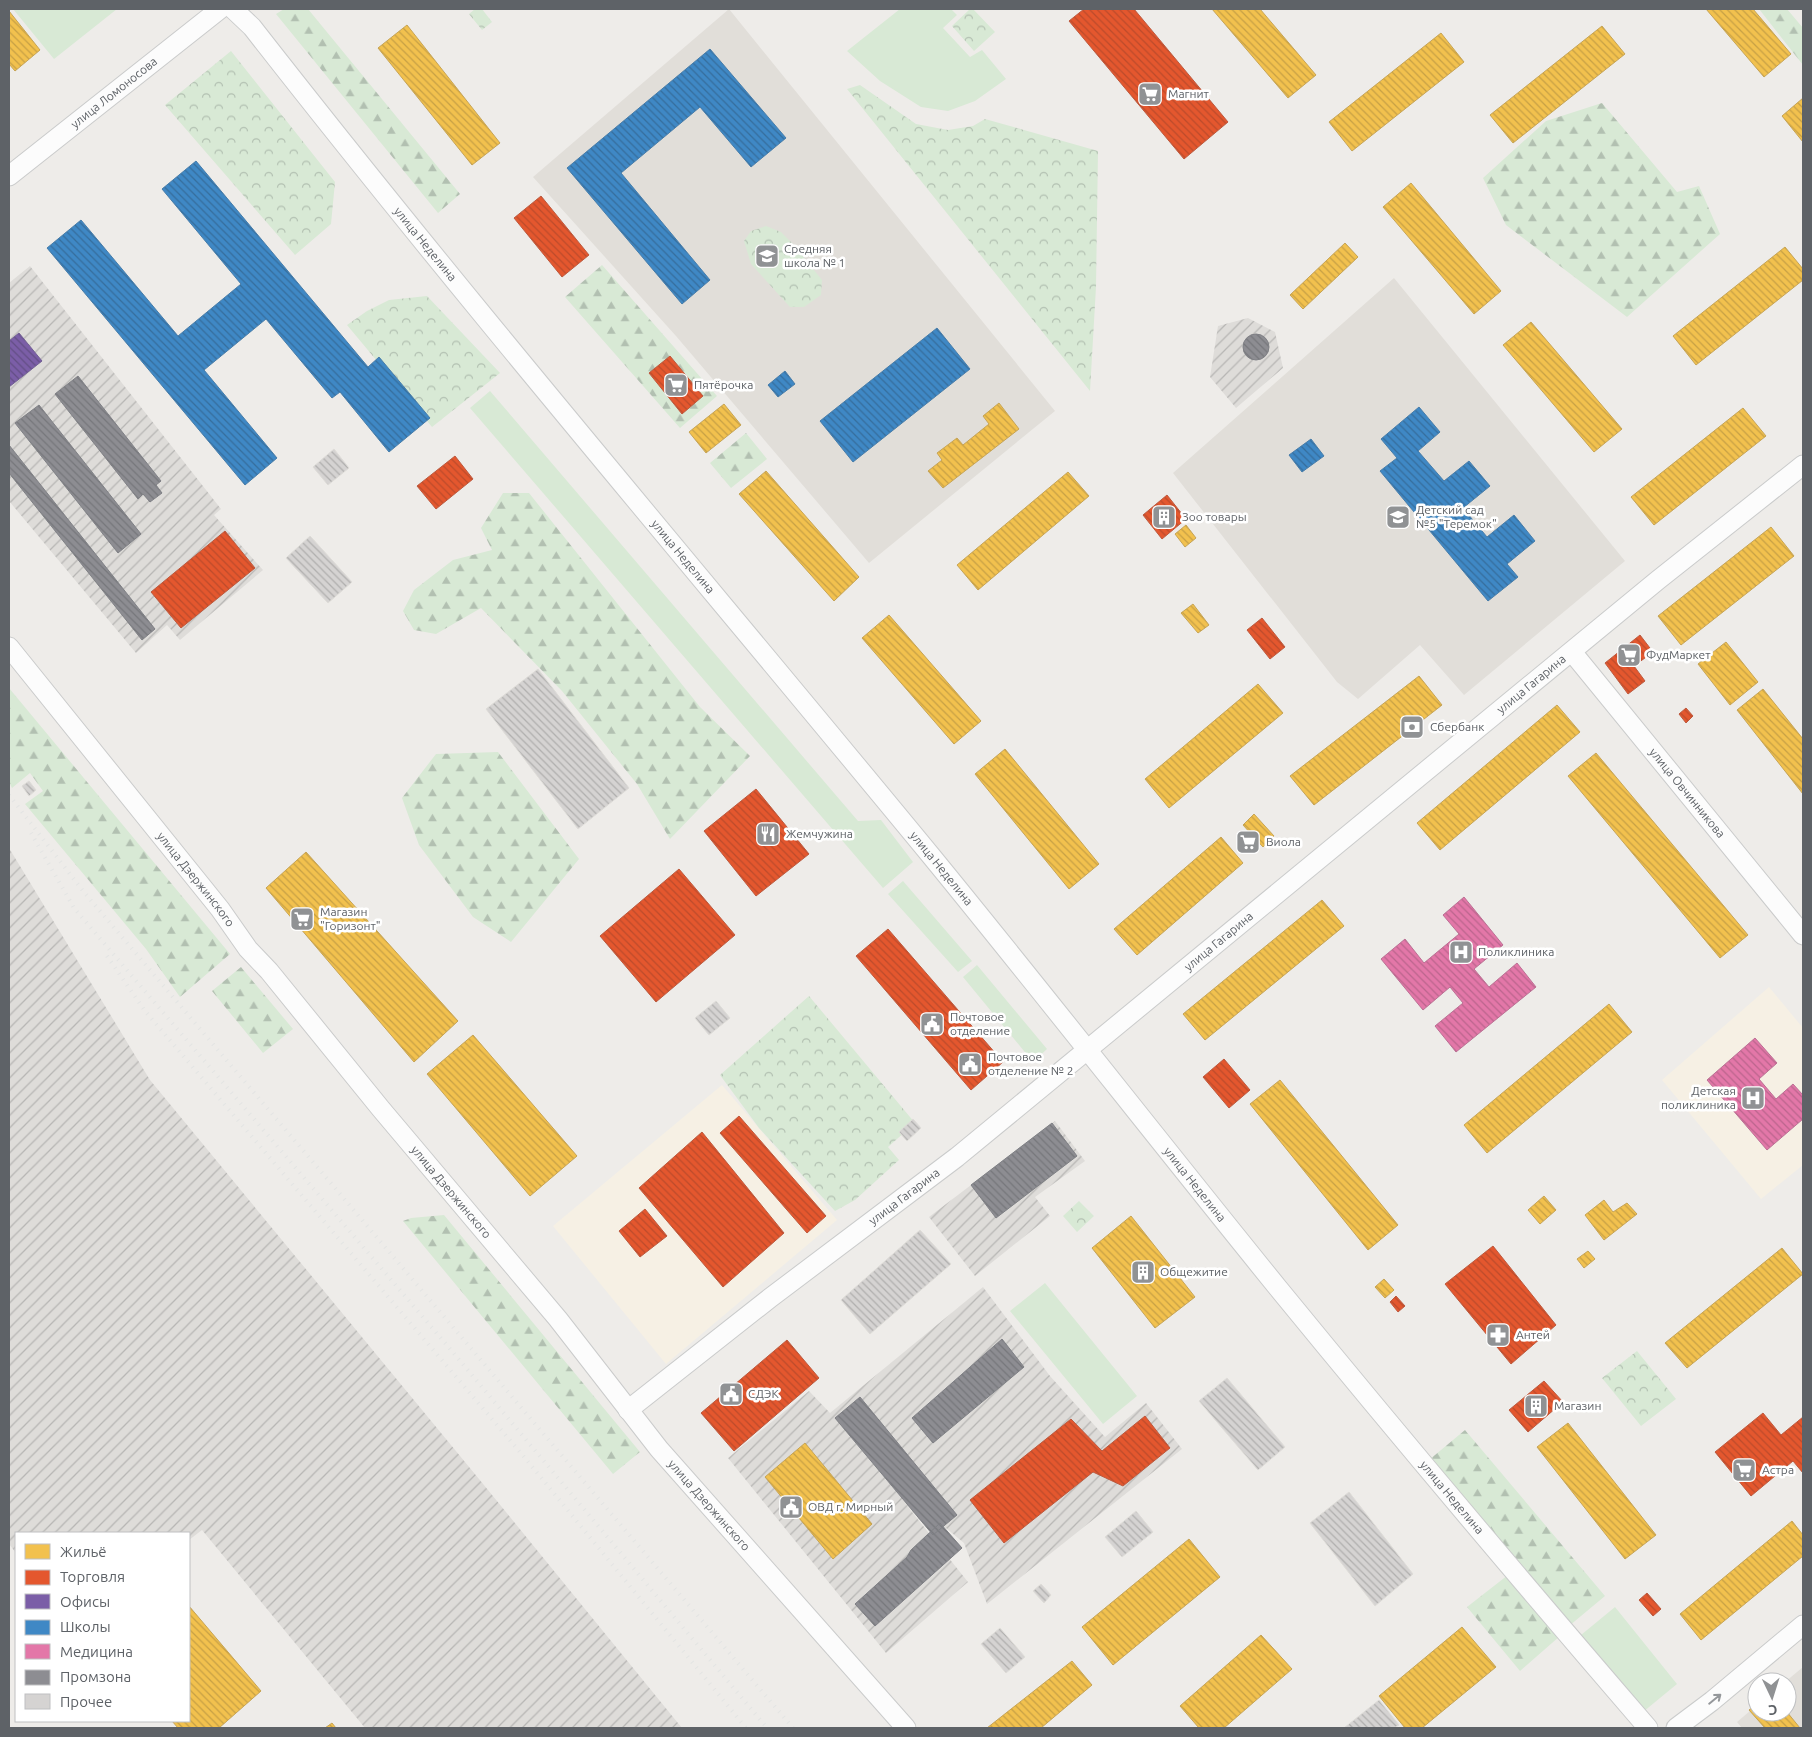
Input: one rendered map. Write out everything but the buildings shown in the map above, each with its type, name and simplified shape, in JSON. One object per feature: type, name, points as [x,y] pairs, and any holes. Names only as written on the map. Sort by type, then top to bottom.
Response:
[{"type":"street","name":"улица Ломоносова","points":[[9,176],[220,9]]},
{"type":"street","name":"улица Неделина","points":[[233,9],[252,28],[449,275],[918,841],[1088,1049],[1301,1315],[1528,1588],[1648,1728]]},
{"type":"street","name":"улица Гагарина","points":[[628,1410],[770,1298],[957,1158],[1658,580],[1803,465]]},
{"type":"street","name":"улица Дзержинского","points":[[9,647],[220,909],[248,949],[558,1319],[659,1449],[906,1728]]},
{"type":"street","name":"улица Овчинникова","points":[[1572,652],[1803,935]]},
{"type":"street","points":[[1676,1728],[1712,1701],[1803,1625]]},
{"type":"shaded area","name":"Средняя школа № 1","points":[[729,9],[1055,411],[869,563],[676,336],[533,177]]},
{"type":"shaded area","points":[[30,266],[221,509],[214,515],[263,570],[180,640],[167,625],[136,653],[9,501],[9,283]]},
{"type":"shaded area","name":"Детский сад №5 \"Теремок\"","points":[[1394,278],[1625,561],[1464,695],[1420,645],[1358,699],[1337,682],[1173,473]]},
{"type":"shaded area","points":[[1248,318],[1275,332],[1283,368],[1236,408],[1210,377],[1218,326]]},
{"type":"shaded area","points":[[9,848],[150,1080],[682,1728],[365,1728],[202,1530],[190,1539],[190,1532],[15,1532],[15,1552],[9,1544]]},
{"type":"shaded area","points":[[1769,987],[1803,1028],[1803,1165],[1761,1199],[1662,1080]]},
{"type":"shaded area","points":[[722,1085],[837,1220],[666,1364],[553,1226]]},
{"type":"shaded area","points":[[1055,1121],[1085,1161],[1035,1197],[1050,1216],[975,1276],[929,1217]]},
{"type":"shaded area","points":[[983,1287],[1050,1376],[1105,1437],[1146,1403],[1182,1449],[987,1604],[964,1543],[940,1523],[923,1524],[904,1502],[968,1582],[886,1653],[728,1458],[809,1391],[830,1413]]},
{"type":"shaded area","points":[[1803,1667],[1803,1728],[1742,1728],[1737,1722],[1747,1714],[1747,1722],[1797,1722],[1797,1672]]},
{"type":"green space","points":[[13,9],[117,9],[54,59]]},
{"type":"green space","points":[[284,9],[308,9],[460,194],[438,213],[276,14]]},
{"type":"green space","points":[[475,9],[482,9],[492,22],[482,30],[469,14]]},
{"type":"green space","points":[[900,9],[951,9],[957,15],[943,28],[970,57],[982,50],[1006,79],[975,101],[948,111],[921,107],[880,81],[847,51]]},
{"type":"green space","points":[[970,9],[973,9],[995,32],[974,51],[952,26]]},
{"type":"green space","points":[[1759,9],[1787,9],[1803,28],[1803,65]]},
{"type":"green space","points":[[231,51],[335,182],[331,224],[295,255],[165,105]]},
{"type":"green space","points":[[860,85],[916,124],[948,130],[973,126],[985,119],[1098,151],[1096,287],[1090,391],[847,89]]},
{"type":"green space","points":[[1602,103],[1677,192],[1699,186],[1720,234],[1627,317],[1506,225],[1483,178],[1546,121]]},
{"type":"green space","points":[[766,226],[781,232],[822,280],[821,295],[804,307],[790,307],[751,264],[744,241],[751,231]]},
{"type":"green space","points":[[602,265],[717,396],[680,428],[565,297]]},
{"type":"green space","points":[[427,296],[500,373],[432,427],[347,325],[367,311],[389,300]]},
{"type":"green space","points":[[490,391],[858,821],[881,820],[913,862],[883,888],[470,408]]},
{"type":"green space","points":[[746,433],[767,459],[731,488],[710,463]]},
{"type":"green space","points":[[503,493],[529,493],[700,707],[750,756],[670,839],[637,784],[562,691],[481,608],[436,634],[414,630],[403,611],[414,590],[453,560],[492,550],[481,528]]},
{"type":"green space","points":[[9,688],[230,954],[180,997],[146,949],[25,804],[43,791],[30,773],[12,788],[9,782]]},
{"type":"green space","points":[[498,752],[579,859],[511,942],[473,917],[419,845],[402,798],[436,754]]},
{"type":"green space","points":[[903,881],[972,961],[958,972],[888,894]]},
{"type":"green space","points":[[977,965],[1047,1049],[1033,1062],[963,977]]},
{"type":"green space","points":[[241,967],[293,1029],[263,1053],[212,991]]},
{"type":"green space","points":[[809,996],[915,1123],[888,1147],[899,1160],[855,1200],[835,1211],[759,1128],[720,1075]]},
{"type":"green space","points":[[1079,1201],[1094,1216],[1077,1232],[1063,1216]]},
{"type":"green space","points":[[444,1215],[640,1452],[613,1474],[403,1221],[411,1218]]},
{"type":"green space","points":[[1045,1283],[1137,1396],[1103,1424],[1010,1311]]},
{"type":"green space","points":[[1637,1351],[1676,1399],[1641,1426],[1602,1378]]},
{"type":"green space","points":[[1465,1430],[1605,1596],[1569,1626],[1429,1460]]},
{"type":"green space","points":[[1508,1575],[1560,1636],[1520,1671],[1467,1607]]},
{"type":"green space","points":[[1615,1607],[1677,1684],[1643,1712],[1581,1635]]},
{"type":"railway","points":[[9,795],[83,891],[793,1728]]},
{"type":"railway","points":[[31,833],[74,908],[451,1350],[767,1728]]},
{"type":"railway","points":[[107,956],[145,1011],[525,1458],[746,1728]]},
{"type":"place","name":"Магнит","points":[[1150,94]]},
{"type":"place","name":"Средняя школа № 1","points":[[767,256]]},
{"type":"place","name":"Пятёрочка","points":[[676,385]]},
{"type":"place","name":"Зоо товары","points":[[1164,517]]},
{"type":"place","name":"Детский сад №5 \"Теремок\"","points":[[1398,517]]},
{"type":"place","name":"ФудМаркет","points":[[1629,655]]},
{"type":"place","name":"Сбербанк","points":[[1412,727]]},
{"type":"place","name":"Жемчужина","points":[[768,834]]},
{"type":"place","name":"Виола","points":[[1248,842]]},
{"type":"place","name":"Магазин \"Горизонт\"","points":[[302,919]]},
{"type":"place","name":"Поликлиника","points":[[1461,952]]},
{"type":"place","name":"Почтовое отделение","points":[[932,1024]]},
{"type":"place","name":"Почтовое отделение № 2","points":[[970,1064]]},
{"type":"place","name":"Детская поликлиника","points":[[1753,1098]]},
{"type":"place","name":"Общежитие","points":[[1143,1272]]},
{"type":"place","name":"Антей","points":[[1498,1335]]},
{"type":"place","name":"СДЭК","points":[[731,1394]]},
{"type":"place","name":"Магазин","points":[[1536,1406]]},
{"type":"place","name":"Астра","points":[[1744,1470]]},
{"type":"place","name":"ОВД г. Мирный","points":[[791,1507]]}]
